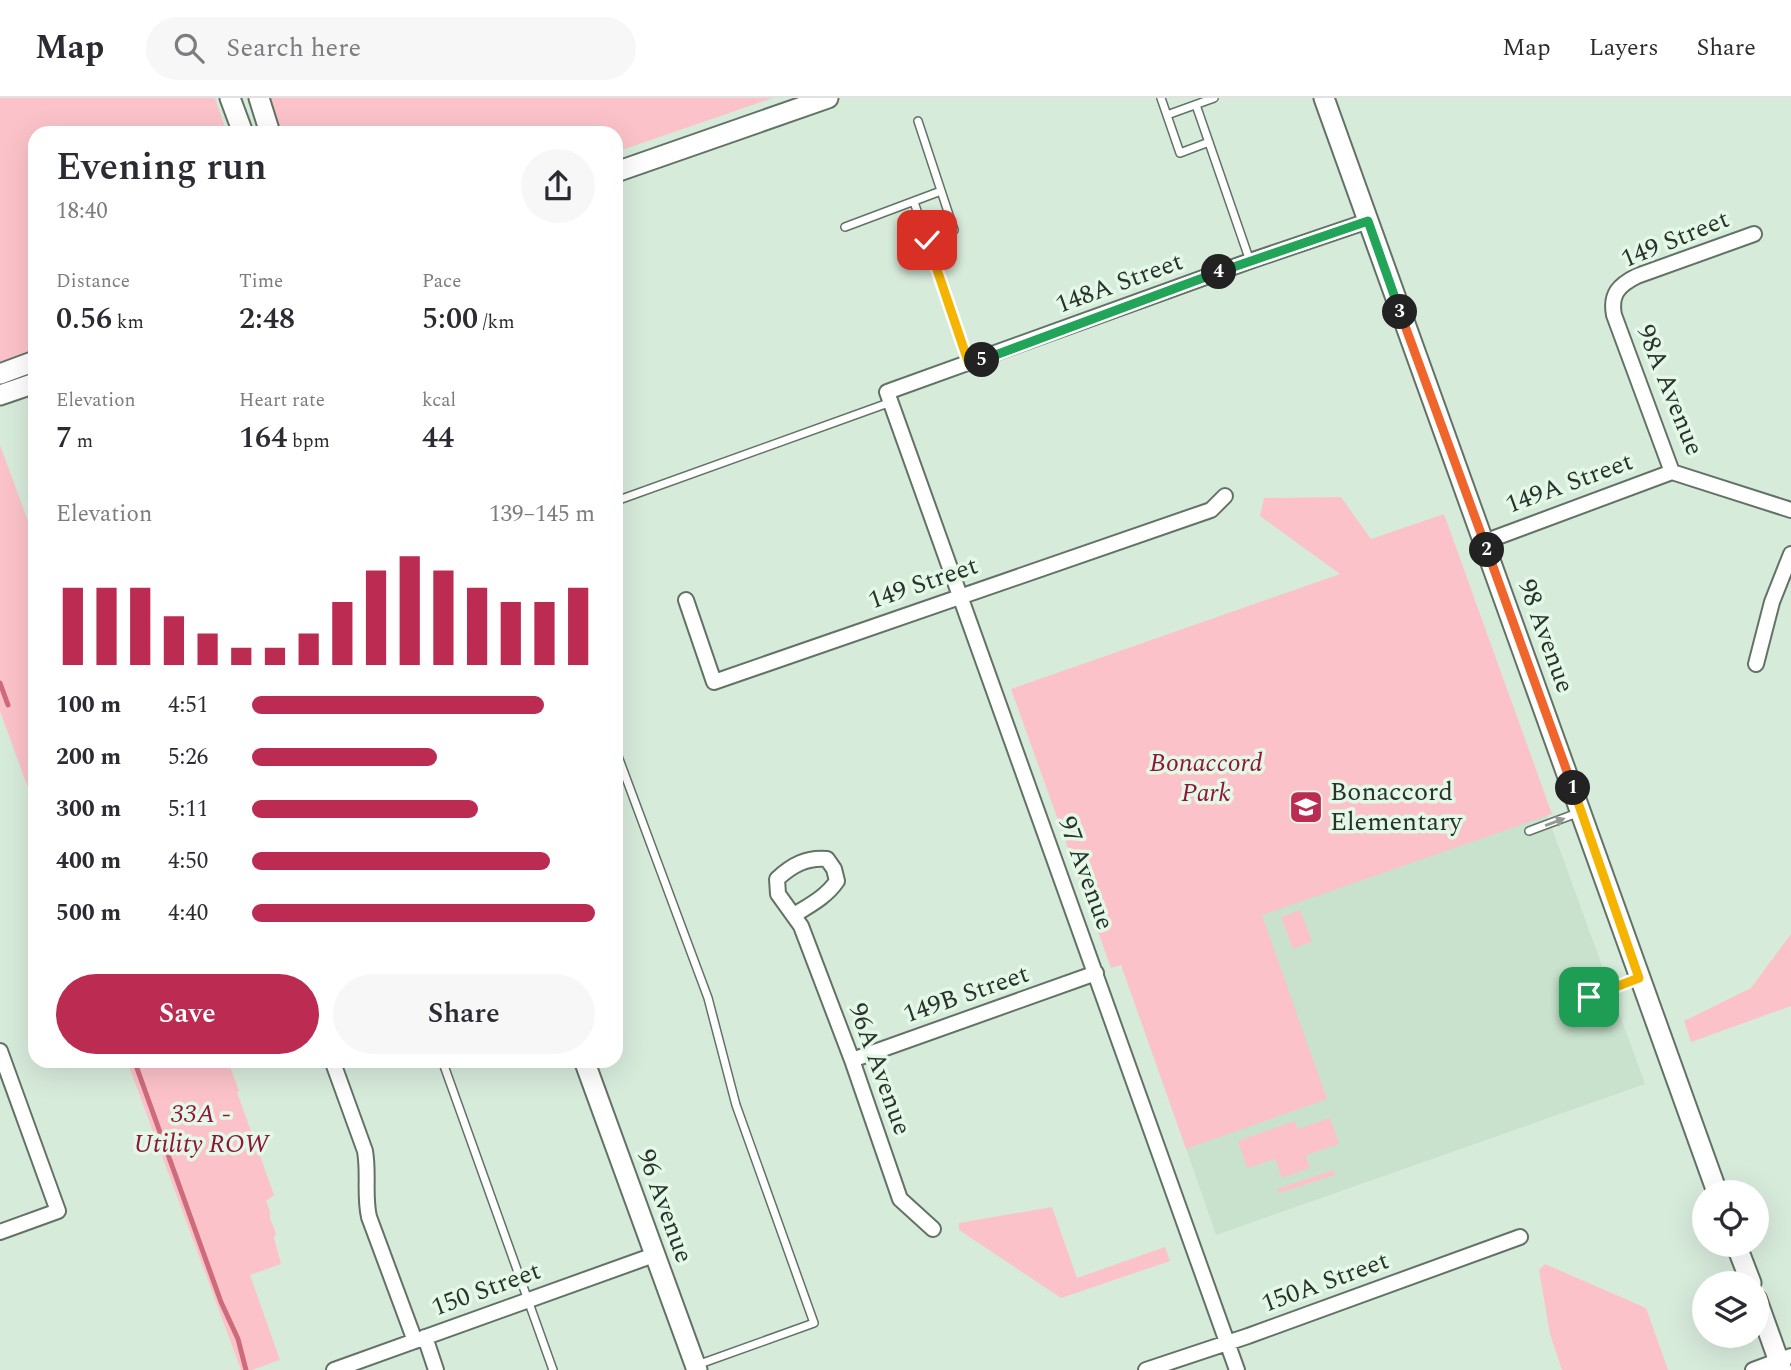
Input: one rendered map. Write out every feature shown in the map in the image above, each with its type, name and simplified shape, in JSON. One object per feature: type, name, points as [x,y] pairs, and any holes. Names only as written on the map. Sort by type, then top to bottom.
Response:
[{"type":"street","points":[[230,98],[240,126]]},
{"type":"street","points":[[259,98],[268,126]]},
{"type":"street","points":[[623,170],[828,98]]},
{"type":"street","name":"98 Avenue","points":[[1324,98],[1713,1180]]},
{"type":"street","name":"148A Street","points":[[889,397],[969,364],[1250,261],[1368,221]]},
{"type":"street","name":"149 Street","points":[[1616,291],[1623,282],[1637,276],[1754,234]]},
{"type":"street","name":"98A Avenue","points":[[1616,291],[1612,303],[1614,315],[1672,472],[1791,510]]},
{"type":"street","points":[[0,373],[28,363]]},
{"type":"street","points":[[0,395],[28,385]]},
{"type":"street","name":"97 Avenue","points":[[889,397],[1237,1370]]},
{"type":"street","name":"149A Street","points":[[1484,542],[1672,472]]},
{"type":"street","name":"149 Street","points":[[686,600],[714,681],[1211,510],[1225,496]]},
{"type":"street","points":[[1756,664],[1772,602],[1791,554]]},
{"type":"street","name":"96A Avenue","points":[[794,915],[820,899],[837,881],[834,869],[827,859],[814,858],[798,863],[777,879],[778,894],[801,926],[852,1060],[900,1199],[933,1229]]},
{"type":"street","name":"149B Street","points":[[852,1060],[1096,974]]},
{"type":"street","points":[[0,1051],[58,1211],[0,1232]]},
{"type":"street","points":[[335,1068],[368,1165],[366,1196],[369,1217],[420,1339],[436,1370]]},
{"type":"street","name":"96 Avenue","points":[[587,1068],[696,1368]]},
{"type":"street","name":"150A Street","points":[[1146,1370],[1520,1237]]},
{"type":"street","name":"150 Street","points":[[334,1370],[654,1255]]},
{"type":"street","points":[[1753,1370],[1784,1362],[1769,1328]]},
{"type":"lane","points":[[1161,98],[1181,153],[1209,142]]},
{"type":"lane","points":[[1167,115],[1214,98]]},
{"type":"lane","points":[[1196,104],[1250,261]]},
{"type":"lane","points":[[918,121],[954,230],[927,240]]},
{"type":"lane","points":[[845,227],[942,191]]},
{"type":"lane","points":[[914,202],[969,364]]},
{"type":"lane","points":[[623,498],[889,397]]},
{"type":"lane","points":[[623,770],[708,998],[736,1105],[814,1323],[696,1368]]},
{"type":"lane","points":[[1529,831],[1581,812]]},
{"type":"lane","points":[[1589,997],[1639,978]]},
{"type":"lane","points":[[445,1068],[553,1370]]},
{"type":"shaded area","name":"Bonaccord Elementary","points":[[1452,553],[1645,1084],[1216,1235],[1033,705]]},
{"type":"green space","points":[[0,98],[215,98],[225,126],[28,126],[28,354],[0,363]]},
{"type":"green space","points":[[269,98],[773,98],[623,150],[623,126],[279,126]]},
{"type":"green space","points":[[0,445],[28,521],[28,788],[0,711]]},
{"type":"green space","name":"Bonaccord Park","points":[[1341,497],[1371,539],[1444,514],[1552,814],[1262,915],[1327,1099],[1186,1149],[1121,965],[1111,968],[1011,689],[1340,574],[1260,516],[1264,498]]},
{"type":"green space","points":[[1300,910],[1312,941],[1293,949],[1281,917]]},
{"type":"green space","points":[[1791,934],[1791,1006],[1691,1042],[1684,1021],[1751,988]]},
{"type":"green space","name":"33A - Utility ROW","points":[[130,1068],[231,1068],[274,1195],[266,1201],[276,1233],[274,1238],[281,1264],[250,1275],[280,1360],[252,1370],[241,1370]]},
{"type":"green space","points":[[1330,1118],[1339,1144],[1306,1155],[1310,1168],[1282,1178],[1275,1159],[1247,1168],[1238,1141],[1295,1121],[1298,1129]]},
{"type":"green space","points":[[1333,1170],[1335,1175],[1279,1193],[1277,1189]]},
{"type":"green space","points":[[1052,1207],[1077,1278],[1165,1247],[1170,1261],[1061,1298],[959,1230],[959,1223]]},
{"type":"green space","points":[[1545,1264],[1646,1308],[1668,1370],[1562,1370],[1550,1334],[1539,1270]]},
{"type":"waterway","points":[[0,683],[8,705]]},
{"type":"waterway","points":[[137,1068],[221,1302],[238,1339],[246,1370]]},
{"type":"place","name":"Bonaccord Elementary","points":[[1306,807]]},
{"type":"route","points":[[927,240],[969,364],[1250,261],[1368,221],[1639,978],[1589,997]]}]
